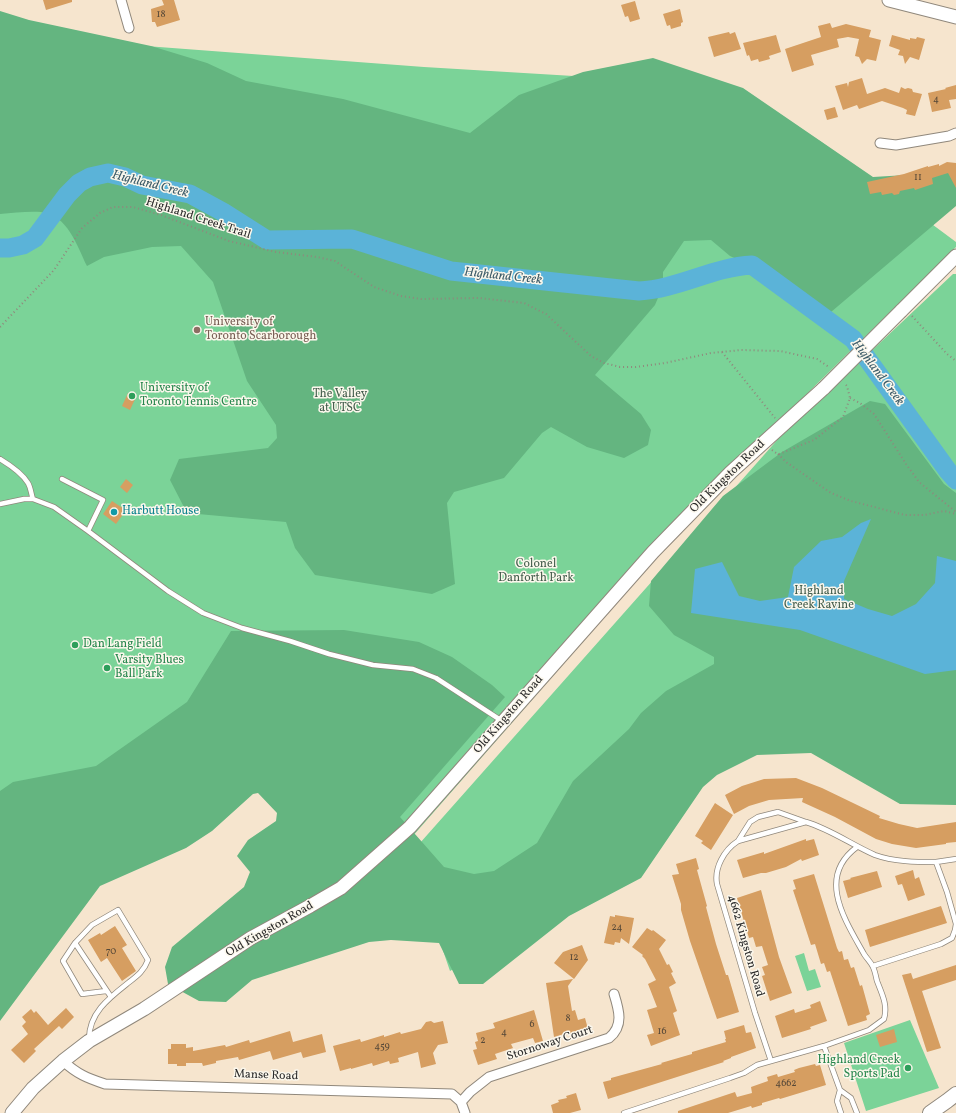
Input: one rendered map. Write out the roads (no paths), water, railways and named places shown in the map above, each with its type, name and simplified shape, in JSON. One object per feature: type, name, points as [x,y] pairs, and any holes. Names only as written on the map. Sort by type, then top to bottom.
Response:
[{"type":"main road","points":[[930,1113],[956,1094]]},
{"type":"street","points":[[122,0],[130,28]]},
{"type":"street","points":[[890,0],[956,17]]},
{"type":"street","points":[[880,143],[896,145],[934,139],[956,133]]},
{"type":"street","name":"Old Kingston Road","points":[[12,1113],[33,1088],[63,1061],[89,1041],[144,1009],[251,938],[341,888],[410,827],[653,552],[731,472],[824,388],[956,256]]},
{"type":"street","name":"Stornoway Court","points":[[461,1102],[470,1092],[489,1077],[609,1038],[617,1028],[620,1019],[614,994]]},
{"type":"street","name":"Manse Road","points":[[63,1061],[73,1070],[87,1078],[105,1084],[452,1094],[461,1102]]},
{"type":"street","points":[[461,1102],[465,1113]]},
{"type":"lane","points":[[0,460],[9,464],[24,477],[29,484],[33,499]]},
{"type":"lane","points":[[62,479],[103,500],[88,530]]},
{"type":"lane","points":[[0,504],[24,499],[33,499],[54,506],[168,591],[203,613],[242,628],[330,654],[373,665],[413,669],[436,678],[503,722]]},
{"type":"lane","name":"4662 Kingston Road","points":[[738,841],[750,822],[758,817],[778,812],[817,825],[857,847],[876,855],[921,862],[936,862],[956,859]]},
{"type":"lane","name":"4662 Kingston Road","points":[[771,1061],[755,1013],[715,876],[717,868],[725,853],[738,841],[806,822]]},
{"type":"lane","points":[[624,1113],[744,1073],[757,1065],[824,1046],[869,1030],[884,1019],[886,1012],[885,1000],[873,966],[846,923],[836,888],[838,870],[849,852],[857,847]]},
{"type":"lane","points":[[873,966],[941,944],[952,938],[956,924],[936,862]]},
{"type":"lane","points":[[89,1041],[89,1030],[92,1019],[111,997],[142,972],[148,960],[118,910],[92,925],[75,943],[64,962],[82,994],[106,991]]},
{"type":"lane","points":[[75,943],[111,997]]},
{"type":"lane","points":[[824,1046],[840,1090],[851,1098],[857,1113]]},
{"type":"lane","points":[[840,1090],[837,1101],[841,1113]]},
{"type":"water","points":[[871,519],[844,581],[844,599],[868,609],[892,616],[916,604],[935,583],[937,556],[956,561],[956,670],[925,674],[800,630],[691,613],[695,569],[722,562],[739,596],[760,601],[788,597],[794,567],[821,541],[842,537],[861,523]]},
{"type":"waterway","name":"Highland Creek","points":[[0,248],[23,245],[35,238],[67,195],[79,183],[90,177],[108,173],[125,177],[142,185],[190,194],[223,212],[267,240],[352,239],[451,271],[639,291],[668,286],[723,270],[752,265],[853,339],[956,480]]},
{"type":"place","name":"University of Toronto Scarborough","points":[[197,330]]},
{"type":"place","name":"University of Toronto Tennis Centre","points":[[132,396]]},
{"type":"place","name":"Harbutt House","points":[[114,512]]},
{"type":"place","name":"Dan Lang Field","points":[[75,645]]},
{"type":"place","name":"Varsity Blues Ball Park","points":[[107,668]]},
{"type":"place","name":"Highland Creek Sports Pad","points":[[908,1068]]},
{"type":"park label","name":"The Valley at UTSC","points":[[340,402]]},
{"type":"park label","name":"Colonel Danforth Park","points":[[536,572]]},
{"type":"park label","name":"Highland Creek Ravine","points":[[819,599]]}]
